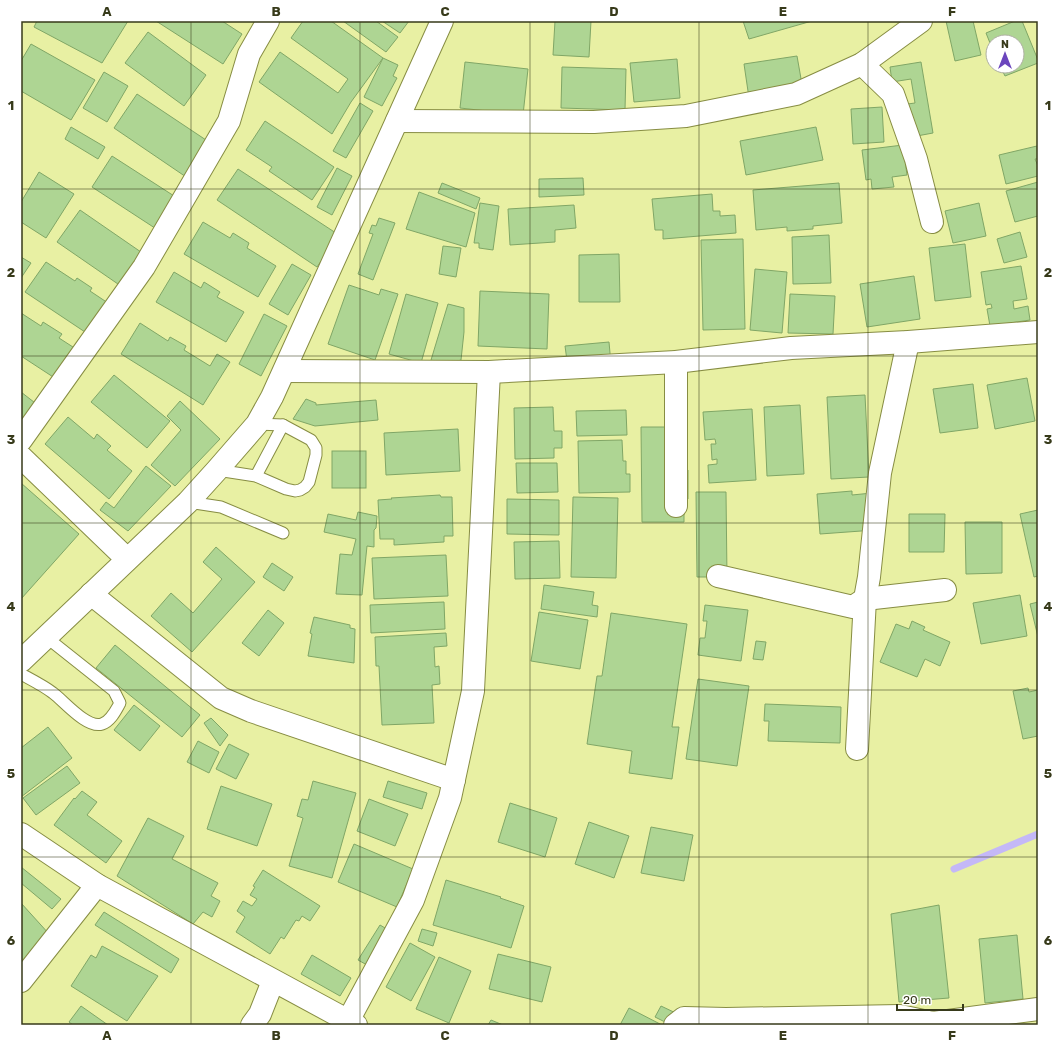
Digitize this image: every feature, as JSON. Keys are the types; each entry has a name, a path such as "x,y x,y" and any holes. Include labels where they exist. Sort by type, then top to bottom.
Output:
{"street":[{"path":"21,440 144,267 229,121 249,54 268,21"},
{"path":"21,661 188,502 257,424 272,398 285,370 442,21"},
{"path":"397,121 594,122 686,116 796,94 862,64 921,21"},
{"path":"862,64 893,94 916,159 932,222"},
{"path":"285,370 489,372 676,362 791,348 908,342 1038,332"},
{"path":"857,749 865,599 869,576 880,473 908,342"},
{"path":"676,362 676,506"},
{"path":"21,834 97,885 352,1023 413,900 450,798 473,691 489,372"},
{"path":"21,457 127,559"},
{"path":"718,576 853,608 865,599 945,590"},
{"path":"91,594 221,698 251,711 454,780"},
{"path":"21,981 97,885"},
{"path":"252,1025 260,1014 274,981"},
{"path":"674,1025 684,1018 726,1019 900,1016 933,1023 1038,1008"}],"lane":[{"path":"217,470 256,476 294,491 305,487 309,482 316,455 314,443 283,426 257,424"},
{"path":"256,476 283,426"},
{"path":"188,502 221,507 283,533"},
{"path":"21,674 53,693 79,715 93,724 102,724 113,716 120,703 114,691 46,637"}],"building":[{"path":"37,21 128,21 102,63 34,27"},
{"path":"156,21 222,21 242,34 223,64"},
{"path":"303,21 331,21 383,58 351,102 332,134 259,82 280,52 338,93 348,79 291,38"},
{"path":"343,21 376,21 398,37 386,52"},
{"path":"382,21 409,21 400,33"},
{"path":"555,21 591,21 589,57 553,55"},
{"path":"743,21 812,21 749,39"},
{"path":"946,21 973,21 981,55 955,61"},
{"path":"1015,21 1022,21 1038,63 1025,68 1025,34 986,33"},
{"path":"148,32 206,75 184,106 125,63"},
{"path":"31,44 95,80 71,120 21,91 21,61"},
{"path":"797,56 803,90 749,98 744,64"},
{"path":"383,58 398,65 393,76 397,78 382,106 364,97"},
{"path":"677,59 680,98 634,102 630,63"},
{"path":"465,62 528,69 523,115 460,108"},
{"path":"921,62 933,133 906,138 900,105 915,103 911,79 892,82 890,67"},
{"path":"562,67 626,69 625,110 561,108"},
{"path":"104,72 128,86 107,122 83,108"},
{"path":"137,94 215,146 192,181 114,128"},
{"path":"360,103 373,111 346,158 333,151"},
{"path":"882,107 884,142 853,144 851,109"},
{"path":"265,121 334,167 312,200 269,171 272,167 246,150"},
{"path":"71,127 105,147 98,159 65,139"},
{"path":"816,127 823,160 746,175 740,141"},
{"path":"903,145 907,175 892,177 894,187 872,189 871,179 866,180 862,150"},
{"path":"1037,146 1038,159 1035,159 1038,166 1038,176 1006,184 999,155"},
{"path":"112,156 185,203 164,234 92,187"},
{"path":"337,168 352,176 332,215 317,207"},
{"path":"238,169 339,235 317,267 217,200"},
{"path":"39,172 74,194 46,238 21,222 21,202"},
{"path":"583,178 584,195 539,197 539,179"},
{"path":"1038,182 1038,216 1015,222 1006,191"},
{"path":"442,183 480,198 476,209 438,193"},
{"path":"839,183 842,223 813,226 813,229 787,231 787,227 756,230 753,190"},
{"path":"419,192 475,213 466,247 406,229"},
{"path":"712,194 713,211 720,211 720,216 735,215 736,233 663,239 663,230 655,230 652,199"},
{"path":"480,203 499,206 493,250 479,248 479,243 474,243"},
{"path":"979,203 986,236 953,243 945,211"},
{"path":"574,205 576,228 555,230 555,242 510,245 508,209"},
{"path":"80,210 154,261 131,293 57,242"},
{"path":"379,218 395,223 373,280 358,274 373,234 369,233 372,225 376,226"},
{"path":"203,222 230,238 233,233 249,243 247,248 276,266 258,297 184,254"},
{"path":"1020,232 1027,257 1004,263 997,239"},
{"path":"829,235 831,283 793,284 792,237"},
{"path":"743,239 745,329 703,330 701,240"},
{"path":"965,244 971,297 935,301 929,248"},
{"path":"443,246 461,248 456,277 439,274"},
{"path":"619,254 620,302 579,302 579,255"},
{"path":"21,257 31,263 21,278"},
{"path":"46,262 75,281 77,278 92,288 90,291 123,313 85,332 25,292"},
{"path":"292,264 311,275 288,315 269,304"},
{"path":"1021,266 1027,299 1013,301 1014,309 1028,306 1030,320 990,326 987,309 992,308 991,304 986,305 981,272"},
{"path":"755,269 787,272 782,333 750,330"},
{"path":"174,272 201,288 204,282 220,292 217,297 244,312 226,342 156,302"},
{"path":"914,276 920,319 867,327 860,284"},
{"path":"349,285 379,295 381,289 398,294 375,360 328,344"},
{"path":"480,291 549,294 547,349 478,346"},
{"path":"406,294 438,303 421,363 389,354"},
{"path":"790,294 835,296 833,334 788,333"},
{"path":"448,304 464,308 464,332 461,360 447,364 431,360"},
{"path":"21,313 41,326 43,322 62,334 59,338 90,358 70,388 21,356"},
{"path":"264,314 287,326 261,376 239,364"},
{"path":"140,323 168,341 170,337 186,346 184,350 210,366 217,354 230,362 203,405 121,354"},
{"path":"609,342 611,364 568,368 565,346"},
{"path":"114,375 170,421 147,448 91,402"},
{"path":"1027,378 1035,421 995,429 987,385"},
{"path":"973,384 978,428 940,433 933,389"},
{"path":"21,392 39,406 21,428"},
{"path":"865,395 869,477 831,479 827,397"},
{"path":"306,399 316,403 316,405 376,400 378,420 315,426 293,419"},
{"path":"180,401 220,439 175,486 151,465 181,430 167,416"},
{"path":"800,405 804,474 767,476 764,407"},
{"path":"553,407 554,431 562,431 562,448 554,448 554,458 515,459 514,408"},
{"path":"752,409 756,480 709,483 708,465 717,464 717,459 712,460 711,444 716,444 715,439 705,440 703,412"},
{"path":"626,410 627,435 577,436 576,411"},
{"path":"68,417 94,439 97,434 111,446 107,450 132,471 109,499 45,444"},
{"path":"641,427 683,427 684,470 688,470 688,499 684,499 684,522 642,522"},
{"path":"458,429 460,471 386,475 384,433"},
{"path":"622,440 623,461 626,461 626,474 630,474 630,492 579,493 578,441"},
{"path":"332,451 366,451 366,488 332,488"},
{"path":"516,463 557,463 558,492 517,493"},
{"path":"146,466 171,486 128,531 100,510 106,502 114,508"},
{"path":"21,483 79,534 21,599"},
{"path":"852,491 852,495 872,493 875,530 820,534 817,494"},
{"path":"696,492 726,492 727,577 697,577"},
{"path":"440,495 441,497 452,497 453,536 444,536 444,542 394,545 394,539 380,539 378,500"},
{"path":"573,497 618,498 616,578 571,577"},
{"path":"507,499 559,500 559,535 507,534"},
{"path":"1038,510 1038,576 1034,577 1020,514"},
{"path":"358,512 377,516 376,528 374,530 374,547 367,546 362,595 336,594 340,554 352,555 356,539 324,532 328,514 356,520"},
{"path":"909,514 945,514 944,552 909,552"},
{"path":"965,522 1002,522 1002,573 966,574"},
{"path":"559,541 560,578 515,579 514,542"},
{"path":"216,547 255,582 192,652 151,616 171,593 193,613 222,579 203,562"},
{"path":"446,555 448,596 374,599 372,558"},
{"path":"272,563 293,577 284,591 263,577"},
{"path":"544,585 594,592 592,605 598,606 597,617 541,609"},
{"path":"1020,595 1027,636 981,644 973,603"},
{"path":"444,602 445,629 371,633 370,605"},
{"path":"1038,602 1038,637 1030,604"},
{"path":"705,605 748,610 741,661 698,655 700,638 705,638 707,621 703,621"},
{"path":"268,610 284,623 259,656 242,643"},
{"path":"539,612 588,620 580,669 531,661"},
{"path":"611,613 687,624 672,727 679,727 672,779 629,773 632,751 587,744 597,676 602,676"},
{"path":"314,617 350,625 350,628 355,629 354,663 308,656 312,634 310,633"},
{"path":"912,621 925,627 923,630 950,642 940,666 925,659 917,677 880,662 896,624 909,629"},
{"path":"446,633 447,646 434,647 435,667 439,666 440,684 432,685 434,723 382,725 379,666 376,666 375,637"},
{"path":"756,641 766,642 763,660 753,659"},
{"path":"115,645 200,715 182,737 96,668"},
{"path":"698,679 749,686 737,766 686,759"},
{"path":"1028,688 1029,692 1038,690 1038,736 1023,739 1013,691"},
{"path":"765,704 841,707 840,743 768,741 769,721 764,721"},
{"path":"134,705 160,726 140,751 114,730"},
{"path":"211,718 228,735 220,746 204,723"},
{"path":"48,727 72,758 21,797 21,748"},
{"path":"198,741 219,752 209,773 187,762"},
{"path":"229,744 249,754 236,779 216,769"},
{"path":"67,766 80,783 36,815 23,798"},
{"path":"313,781 356,793 332,878 289,866 303,818 297,816 302,799 308,800"},
{"path":"388,781 427,793 422,809 383,797"},
{"path":"221,786 272,804 257,846 207,829"},
{"path":"82,791 97,802 87,815 122,841 106,863 54,825 74,798 75,799"},
{"path":"369,799 408,814 395,846 357,831"},
{"path":"510,803 557,818 545,857 498,842"},
{"path":"148,818 184,836 172,859 218,883 211,896 220,901 212,917 203,912 193,924 117,876"},
{"path":"589,822 629,836 614,878 575,864"},
{"path":"651,827 693,835 684,881 641,873"},
{"path":"354,844 413,869 397,907 338,882"},
{"path":"21,867 61,899 52,909 21,883"},
{"path":"263,870 320,906 310,921 302,916 299,921 296,920 284,939 281,937 270,954 236,932 245,917 237,911 243,901 252,906 257,899 250,895 255,887 253,886"},
{"path":"446,880 501,897 500,898 524,906 511,948 433,925"},
{"path":"21,903 50,935 21,962"},
{"path":"939,905 949,998 899,1002 891,914"},
{"path":"104,912 179,959 171,973 95,925"},
{"path":"380,925 397,935 376,970 358,960"},
{"path":"422,929 437,933 433,946 418,941"},
{"path":"1017,935 1023,999 985,1003 979,939"},
{"path":"410,943 435,957 411,1001 386,987"},
{"path":"102,946 158,976 127,1021 71,986 91,955 96,958"},
{"path":"498,954 551,967 542,1002 489,989"},
{"path":"312,955 351,978 340,996 301,974"},
{"path":"439,957 471,971 449,1023 416,1009"},
{"path":"81,1006 108,1025 73,1025 69,1022"},
{"path":"661,1006 682,1016 671,1025 655,1017"},
{"path":"629,1008 662,1025 620,1025"},
{"path":"491,1020 503,1025 488,1025"}],"waterway":[{"path":"954,869 1038,834"}]}
